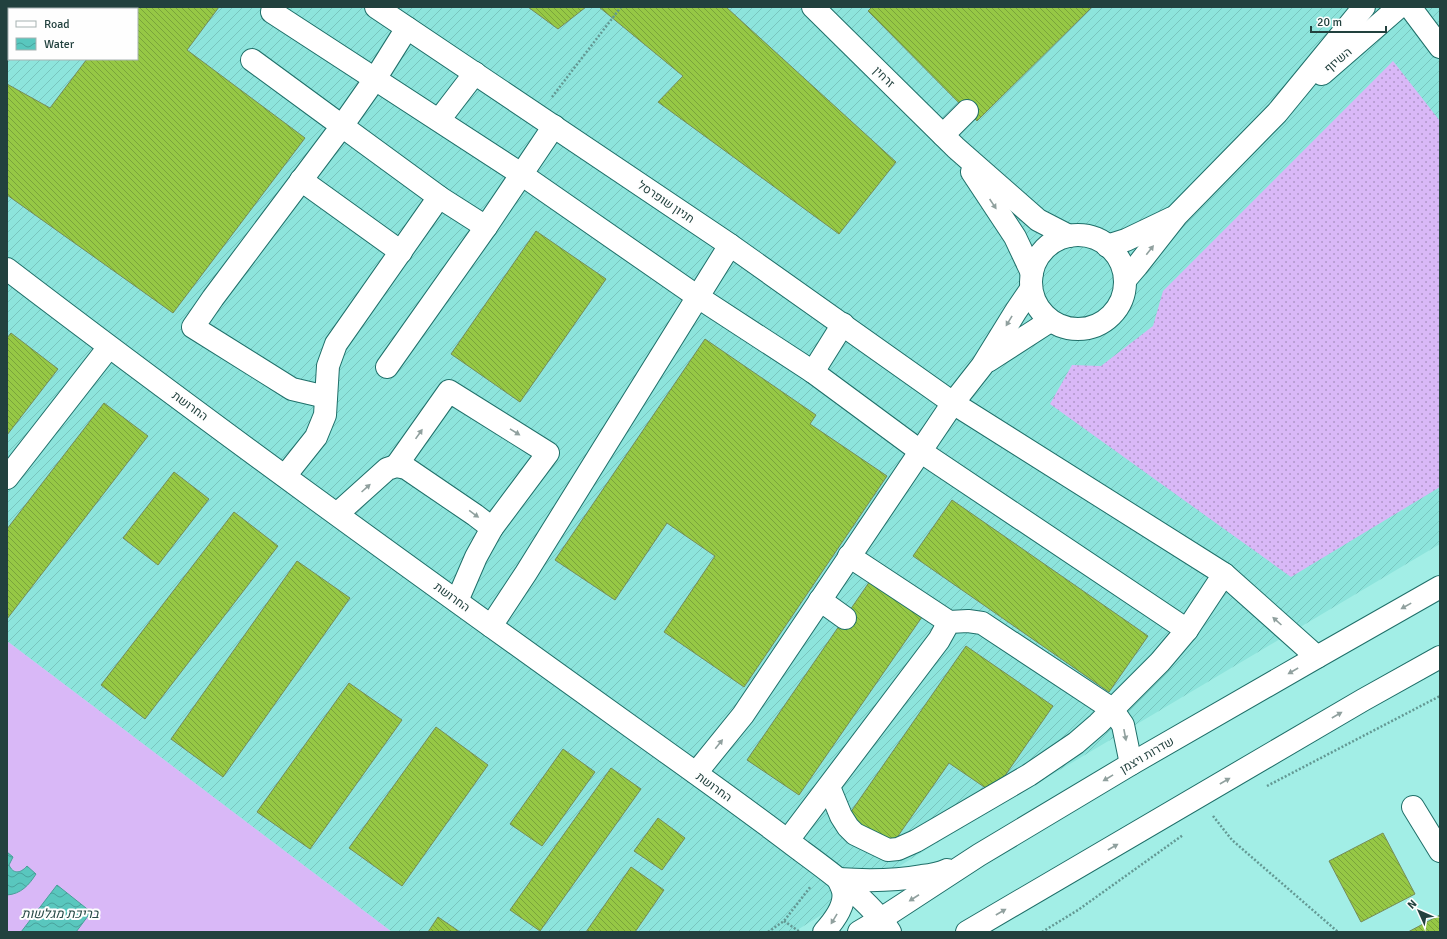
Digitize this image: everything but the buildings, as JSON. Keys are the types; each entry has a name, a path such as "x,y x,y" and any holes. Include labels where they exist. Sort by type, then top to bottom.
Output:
{"street":[{"path":"275,7 272,12 521,174 698,297 813,372 920,451 1187,630"},
{"name":"חניון שופרסל","path":"376,7 730,245 952,403 1224,574 1317,657"},
{"name":"השיזף","path":"1277,113 1364,7"},
{"name":"השיזף","path":"1125,280 1138,266 1177,215 1277,113 1399,7"},
{"path":"1410,7 1440,47"},
{"name":"זרחין","path":"823,10 949,141 1038,220 1069,236"},
{"path":"326,398 292,389 193,326 342,126 375,79 407,28"},
{"path":"252,60 439,197 486,227"},
{"path":"439,120 475,73"},
{"path":"949,141 967,111"},
{"path":"387,367 486,227 521,174 546,121"},
{"name":"זרחין","path":"949,141 1015,237 1032,281"},
{"path":"301,180 401,252"},
{"path":"285,476 316,437 325,415 328,366 336,344 439,197"},
{"name":"השיזף","path":"1107,246 1126,240 1177,215"},
{"path":"1069,236 1085,236 1100,241 1107,246 1113,251 1121,264 1125,280 1123,295 1117,309 1106,320 1093,327 1078,330 1063,327 1050,320 1039,310 1032,296 1034,266 1042,252 1054,242 1069,236"},
{"path":"490,626 526,573 730,245"},
{"name":"החרושת","path":"7,269 109,347 457,602 788,840 832,874 886,925"},
{"path":"696,773 743,715 952,403 982,366 1016,311 1032,281"},
{"path":"982,366 1050,320"},
{"path":"813,372 843,324"},
{"path":"7,478 109,347"},
{"path":"396,466 449,391 548,453 492,528 476,557 457,602"},
{"path":"337,514 387,469 396,466 406,468 492,528"},
{"path":"849,556 949,622 968,621 982,623 1112,709 1123,725 1131,764"},
{"path":"829,787 848,827 855,834 888,850 898,849 916,841 1029,775 1076,742 1098,724 1160,662 1187,630 1224,574"},
{"name":"שדרות ויצמן","path":"859,932 886,925 979,855 1131,764 1440,587"},
{"path":"820,600 845,618"},
{"path":"788,840 939,640 949,622"},
{"path":"967,932 1440,657"},
{"path":"1413,807 1440,851"},
{"path":"832,874 864,881 890,880 922,876 941,873 979,855"},
{"path":"824,932 839,910 844,898 843,892 832,874"}],"path":[{"path":"546,121 621,7"},
{"path":"1260,790 1440,696"},
{"path":"1219,811 1212,815 1232,840 1338,932"},
{"path":"1042,932 1078,910 1186,833"},
{"path":"768,932 784,920 832,874"},
{"path":"784,920 800,932"}],"shaded area":[{"path":"7,7 1440,7 1440,544 935,844 794,932 392,932 7,641"},
{"path":"1393,61 1440,121 1440,487 1291,577 1050,404 1072,365 1101,366 1153,326 1163,291"},
{"path":"7,641 392,932 7,932"}],"water":[{"path":"7,852 13,857 9,865 13,870 19,872 27,866 36,874 20,891 7,895"},
{"name":"בריכת מגלשות","path":"57,885 91,912 76,932 21,932"}]}
